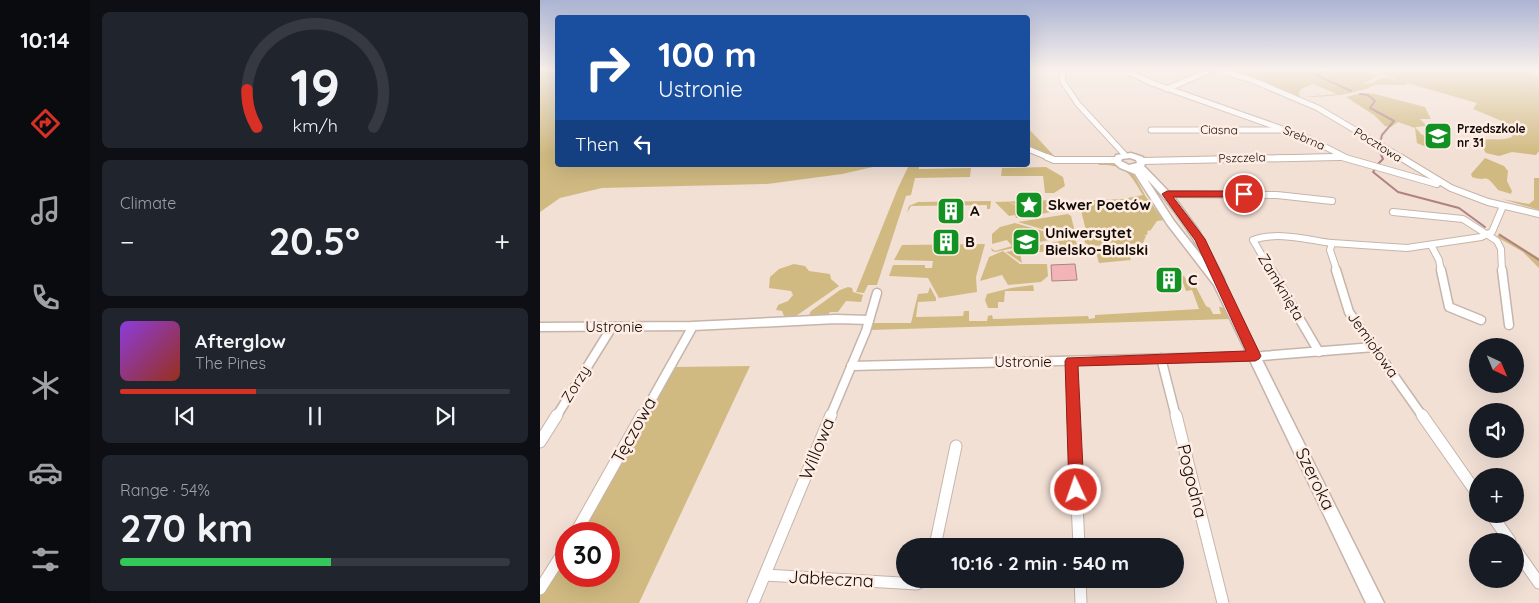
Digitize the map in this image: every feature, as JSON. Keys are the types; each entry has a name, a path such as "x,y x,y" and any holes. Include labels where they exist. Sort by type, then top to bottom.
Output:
{"street":[{"path":"1074,98 1125,155"},
{"name":"Srebrna","path":"1197,98 1319,143 1342,156 1442,184"},
{"name":"Pocztowa","path":"1295,98 1324,111 1442,184 1503,206 1539,214"},
{"name":"Ciasna","path":"1151,130 1286,130"},
{"path":"1030,150 1054,160 1117,160 1125,155 1135,156 1138,172 1179,236 1220,286"},
{"name":"Pszczela","path":"1137,165 1342,156"},
{"path":"1117,160 1120,165 1137,165 1167,194 1200,239 1220,286"},
{"path":"1167,194 1277,195 1332,202"},
{"path":"1332,243 1398,248 1431,245 1488,235 1495,226 1503,206"},
{"path":"1393,212 1460,218 1497,241 1501,249 1503,288 1509,325"},
{"name":"Zamknięta","path":"1319,352 1253,241 1257,237 1332,243"},
{"name":"Jemiołowa","path":"1332,243 1330,250 1346,306 1469,482"},
{"path":"1431,245 1439,260 1449,307 1481,320"},
{"name":"Szeroka","path":"1220,286 1375,603"},
{"name":"Willowa","path":"753,603 851,366 869,320 877,293"},
{"name":"Ustronie","path":"540,326 692,326 836,319 869,320"},
{"name":"Tęczowa","path":"582,522 692,326"},
{"name":"Zorzy","path":"540,442 612,327"},
{"name":"Ustronie","path":"851,366 1255,356 1374,348"},
{"name":"Pogodna","path":"1161,358 1223,603"},
{"path":"1071,361 1079,538"},
{"path":"937,538 956,446"},
{"path":"1524,562 1539,583"},
{"path":"541,586 555,565"},
{"name":"Jabłeczna","path":"764,575 896,583"},
{"path":"1080,588 1081,603"}],"shaded area":[{"path":"540,98 555,98 555,167 873,167 842,174 767,184 602,188 560,198 540,212"},
{"path":"1348,98 1391,98 1425,107 1431,119 1420,119 1427,126 1415,127 1421,134 1442,144 1431,149 1417,143 1415,128 1398,122 1391,127 1385,126 1374,115"},
{"path":"1460,98 1539,98 1539,151 1536,155 1512,152 1499,156 1486,153 1479,141 1512,137 1509,124 1473,109 1477,103"},
{"path":"1030,130 1057,159 1030,149"},
{"path":"1485,158 1504,166 1508,171 1507,181 1512,191 1511,194 1498,190 1488,179 1472,177 1471,174"},
{"path":"1098,163 1111,163 1133,173 1146,197 1164,220 1157,221 1150,231 1148,230 1147,235 1144,235 1146,236 1143,243 1091,246 1085,243 1084,239 1088,239 1079,202 1074,201 1123,199 1143,195 1126,172 1115,166 1099,165"},
{"path":"908,167 919,167 919,169 971,168 970,177 915,178 911,195 906,196 877,285 868,285 864,293 856,292"},
{"path":"1046,167 1063,177 1065,186 1054,193 1045,193 1043,176 1001,176 1002,168"},
{"path":"1534,178 1539,178 1539,210 1502,199 1529,204 1534,200"},
{"path":"1057,200 1067,203 1069,208 1037,215 1032,208 1035,207 1036,203 1028,208 1008,202 1025,209 1030,208 1035,215 1016,218 1015,215 1009,216 995,202"},
{"path":"991,201 990,209 987,209 987,205 911,206 907,213 909,206 918,202"},
{"path":"1068,214 1071,216 1075,232 1066,236 1018,222"},
{"path":"1015,223 1063,237 995,252 992,251 991,248 995,251 1012,246 1007,240 992,244 992,234 1000,227"},
{"path":"1499,233 1539,258 1539,268 1523,252 1497,237"},
{"path":"1070,239 1076,241 1078,250 1020,253 1022,263 1006,252"},
{"path":"985,244 976,277 977,292 939,298 928,278 889,276 893,265 925,265 925,268 932,268 933,261 894,260 902,245"},
{"path":"1126,249 1131,260 1099,263 1096,252"},
{"path":"1003,251 1020,264 1047,264 1048,276 1041,282 1008,285 1002,275 980,281 989,257"},
{"path":"794,264 805,266 809,271 830,274 831,279 839,286 796,316 784,316 782,311 776,310 778,305 788,301 793,295 791,291 769,288 770,277 779,269"},
{"path":"1075,264 1077,280 1052,281 1051,265"},
{"path":"1184,276 1191,288 1196,287 1206,306 1210,308 1213,314 1221,314 1219,307 1222,307 1226,310 1230,319 870,330 872,323 911,323 918,294 928,293 930,287 936,301 918,302 916,317 963,316 964,311 969,311 969,321 987,321 988,316 992,315 993,319 1088,316 1089,319 1095,318 1095,315 1199,309 1192,290 1186,291 1181,277"},
{"path":"1033,285 1034,291 1005,291 1004,302 998,302 998,308 988,308 985,300 987,294"},
{"path":"848,287 852,288 853,292 863,295 861,302 846,301 838,312 830,312 828,315 809,315 811,311 840,290"},
{"path":"750,366 639,603 540,603 540,595 555,571 555,587 620,587 620,522 585,522 673,367"}],"waterway":[{"path":"1372,98 1375,101 1370,108 1394,121 1382,135 1380,143"},
{"path":"1378,148 1383,159 1378,164"},
{"path":"1376,168 1373,172 1398,192 1459,208 1485,227"},
{"path":"1500,235 1539,260"}],"place":[{"name":"Przedszkole nr 31","path":"1438,136"},
{"name":"Skwer Poetów","path":"1029,205"},
{"name":"A","path":"951,211"},
{"name":"B","path":"946,242"},
{"name":"Uniwersytet Bielsko-Bialski","path":"1026,242"},
{"name":"C","path":"1169,280"}],"route":[{"path":"1076,490 1071,361 1255,356 1220,286 1219,279 1200,239 1167,194 1244,194"}]}
